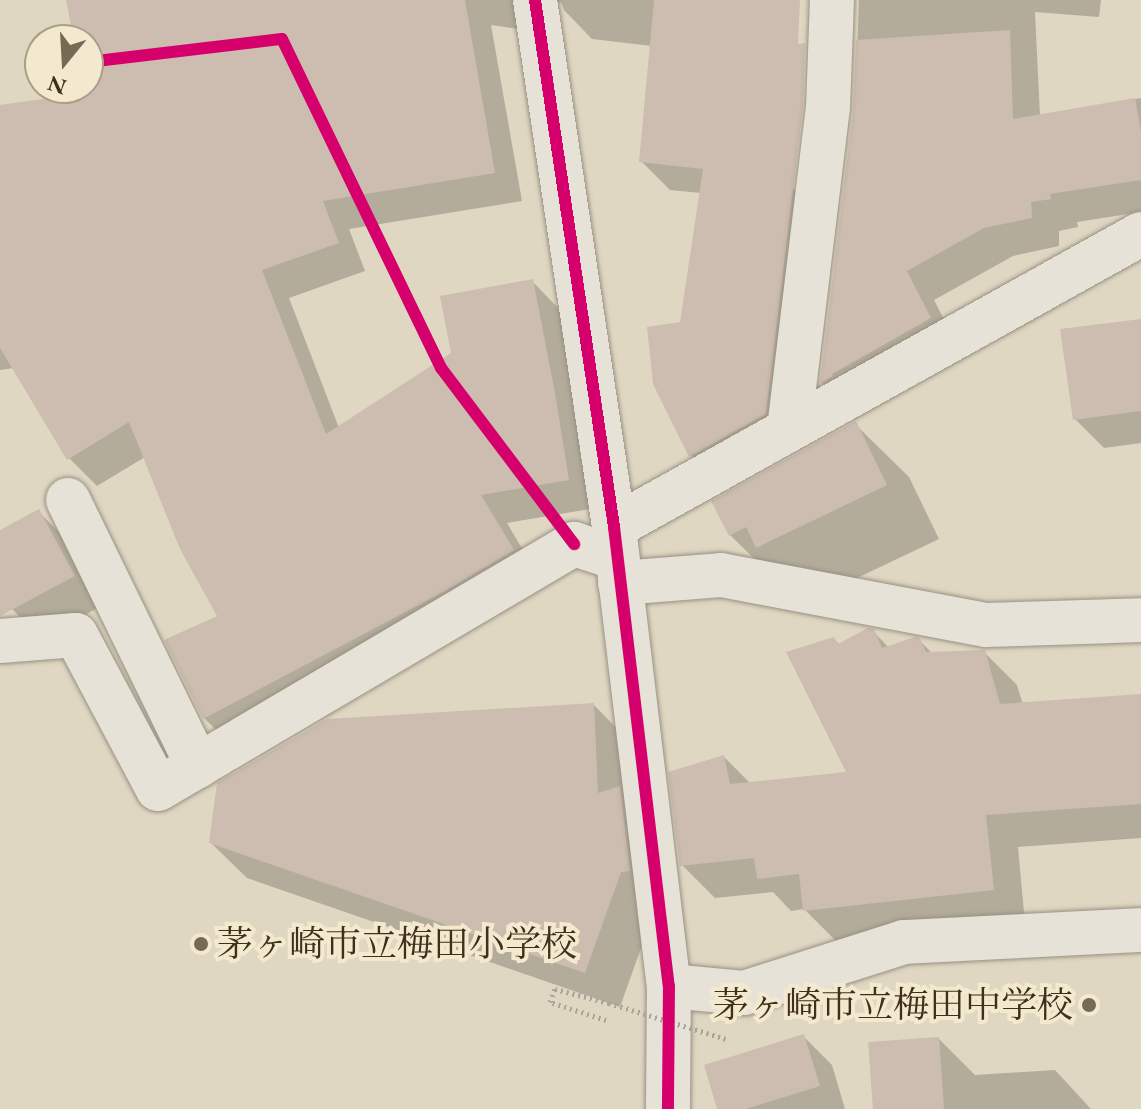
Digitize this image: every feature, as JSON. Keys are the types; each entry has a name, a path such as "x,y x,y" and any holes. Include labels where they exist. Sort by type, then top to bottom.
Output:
{"street":[{"path":"535,0 617,556 669,986 668,1109"},
{"path":"789,429 828,108 832,0"},
{"path":"617,556 789,429 1141,234"},
{"path":"68,500 198,766"},
{"path":"0,641 76,635 158,789 574,544 617,556 986,625 1141,620"},
{"path":"669,986 744,993 904,942 1141,930"}],"path":[{"path":"606,1020 550,1002 555,989 726,1039"}],"building":[{"path":"66,0 465,0 495,173 323,201 339,243 262,270 326,434 451,353 440,296 533,279 555,393 569,480 481,495 514,550 445,591 203,719 164,640 217,616 180,549 129,422 67,460 0,348 0,105 24,102 24,104 104,104 104,24 71,24"},
{"path":"654,0 800,0 798,44 805,43 803,106 766,414 689,457 653,384 647,327 680,322 703,169 639,162"},
{"path":"1010,30 1013,119 1135,98 1141,132 1141,180 1050,194 1051,199 1031,202 1032,218 984,228 907,271 931,318 832,374 820,384 853,111 856,40"},
{"path":"1141,319 1141,411 1073,420 1060,329"},
{"path":"856,421 887,485 756,548 746,527 729,536 711,501"},
{"path":"39,509 75,576 0,616 0,530"},
{"path":"868,628 874,629 882,648 915,637 920,638 926,652 985,650 1000,704 1141,694 1141,804 986,815 994,890 803,911 799,874 757,879 754,858 680,866 668,772 724,755 730,784 846,772 786,652 834,637 838,644"},
{"path":"594,703 598,793 620,786 630,871 621,872 585,973 209,843 217,783 327,719"},
{"path":"804,1034 820,1086 746,1109 717,1109 704,1065"},
{"path":"939,1037 944,1109 873,1109 868,1042"}],"cycle path":[{"path":"535,0 614,527 669,986 668,1109"},
{"path":"104,60 282,39 441,368 574,544"}],"place":[{"name":"茅ヶ崎市立梅田小学校","path":"201,944"},
{"name":"茅ヶ崎市立梅田中学校","path":"1089,1005"}]}
